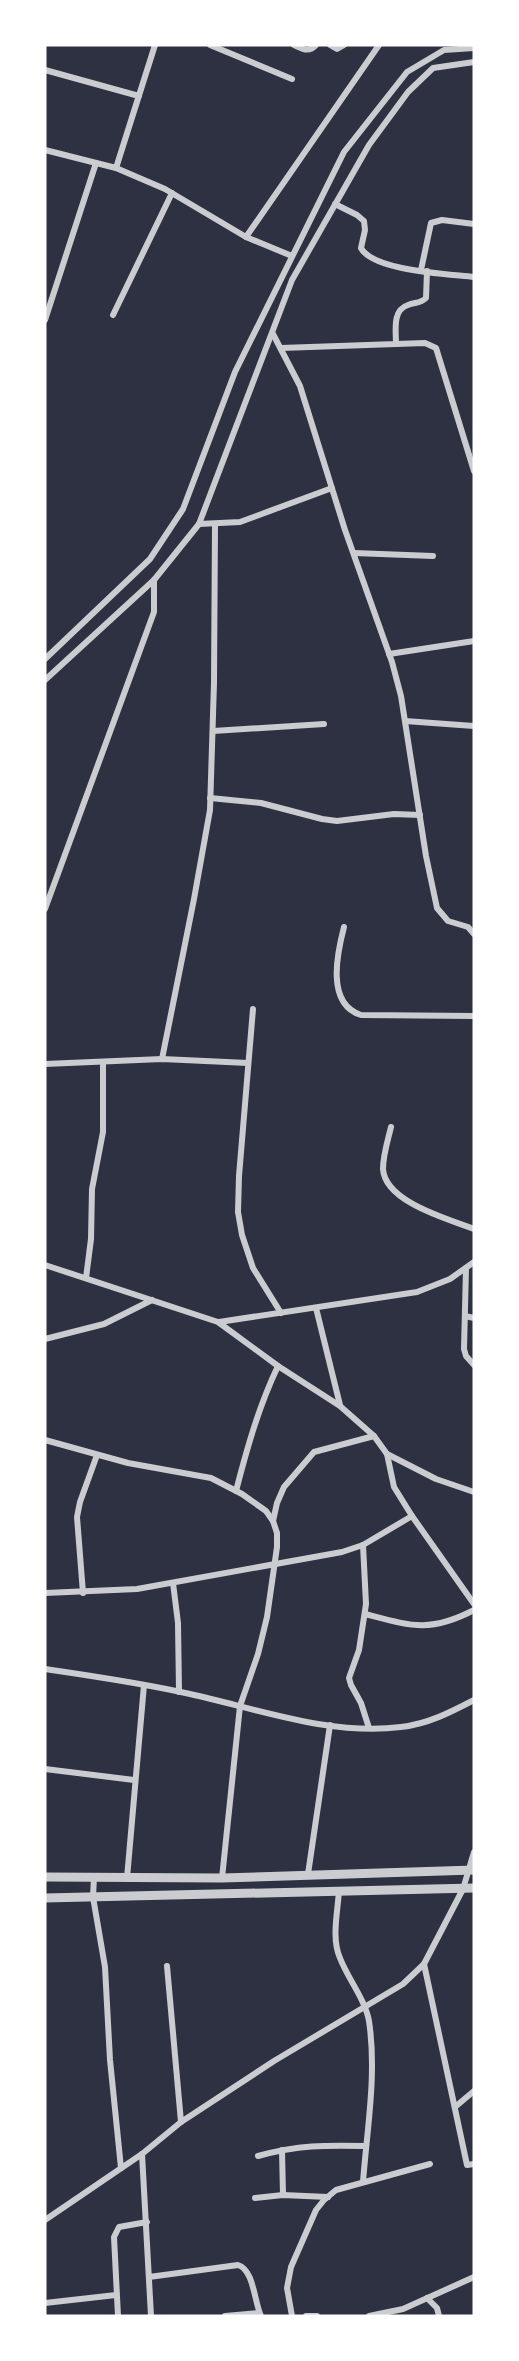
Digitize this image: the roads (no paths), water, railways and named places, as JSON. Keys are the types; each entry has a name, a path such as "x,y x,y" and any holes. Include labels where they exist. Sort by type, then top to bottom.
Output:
{"street":[{"path":"116,168 155,45"},
{"path":"210,45 292,79"},
{"path":"294,45 306,50 316,45"},
{"path":"330,45 337,49 344,45"},
{"path":"246,237 379,45"},
{"path":"45,659 150,559 183,509 235,372 344,152 407,72 444,50 474,48"},
{"path":"45,680 154,580 198,524 292,280 369,145 408,92 433,68 474,62"},
{"path":"45,70 139,96"},
{"path":"45,150 116,168 172,193 246,237 292,256"},
{"path":"45,320 96,163"},
{"path":"113,315 172,193"},
{"path":"335,204 364,221 362,248 369,257 424,271 474,277"},
{"path":"396,345 397,316 402,308 426,298 424,271 430,223 442,220 474,224"},
{"path":"273,334 300,386 389,654 405,721 429,875 437,908 448,921 468,927 474,934"},
{"path":"280,348 426,343 436,348 474,471"},
{"path":"198,524 240,522 332,488"},
{"path":"162,1059 194,899 210,798 215,524"},
{"path":"354,553 432,556"},
{"path":"45,909 154,612 154,580"},
{"path":"389,654 474,641"},
{"path":"405,721 474,726"},
{"path":"213,731 324,723"},
{"path":"210,798 261,803 337,821 394,814 420,815"},
{"path":"344,927 337,962 337,980 342,999 352,1012 361,1015 474,1016"},
{"path":"253,1009 238,1176 238,1212 242,1235 253,1268 281,1313"},
{"path":"45,1064 162,1059 248,1063"},
{"path":"86,1278 91,1239 92,1189 103,1131 103,1063"},
{"path":"391,1127 383,1169 390,1187 406,1201 474,1229"},
{"path":"218,1322 417,1293 450,1280 474,1262"},
{"path":"45,1265 218,1322 278,1366 340,1406 374,1436 387,1454 394,1487 474,1604"},
{"path":"466,1268 464,1349 466,1356 474,1365"},
{"path":"45,1338 104,1324 152,1300"},
{"path":"316,1308 340,1406"},
{"path":"465,1316 474,1318"},
{"path":"236,1491 252,1430 264,1395 278,1366"},
{"path":"273,1521 284,1487 314,1452 374,1436"},
{"path":"45,1440 128,1463 201,1476 236,1491 266,1511 273,1521 277,1533 267,1617 258,1654 240,1706 222,1878"},
{"path":"387,1454 436,1479 474,1492"},
{"path":"83,1593 77,1517 97,1455"},
{"path":"45,1593 137,1589 324,1555 363,1545 412,1516"},
{"path":"363,1545 366,1583 365,1614 359,1650 350,1678 351,1685 362,1703 369,1728"},
{"path":"173,1583 178,1623 179,1692"},
{"path":"365,1614 394,1622 435,1625 452,1621 474,1610"},
{"path":"45,1669 179,1692 309,1722 369,1728 402,1727 438,1718 474,1700"},
{"path":"127,1878 144,1685"},
{"path":"308,1874 330,1725"},
{"path":"45,1769 134,1780"},
{"path":"45,2220 142,2154 195,2113 274,2061 403,1984 424,1964 463,1889 471,1870 474,1852"},
{"path":"45,1877 222,1878 471,1870"},
{"path":"93,1877 93,1897 105,1967 110,2060 121,2168"},
{"path":"45,1898 474,1888"},
{"path":"339,1890 336,1941 339,1957 365,2008 371,2033 372,2062 363,2182"},
{"path":"424,1964 467,2165 474,2164"},
{"path":"167,1966 184,2121"},
{"path":"455,2107 474,2091"},
{"path":"258,2156 319,2144 366,2146"},
{"path":"282,2150 283,2195"},
{"path":"142,2154 151,2316"},
{"path":"292,2316 287,2288 291,2267 316,2211 328,2197 336,2190 430,2164"},
{"path":"255,2198 283,2195 328,2197"},
{"path":"118,2316 115,2233 123,2225 147,2222"},
{"path":"149,2277 238,2265 243,2267 250,2275 260,2314 225,2316"},
{"path":"369,2316 403,2309 474,2277"},
{"path":"45,2303 116,2295"},
{"path":"427,2298 437,2308 439,2316"},
{"path":"306,2316 317,2316"}]}
